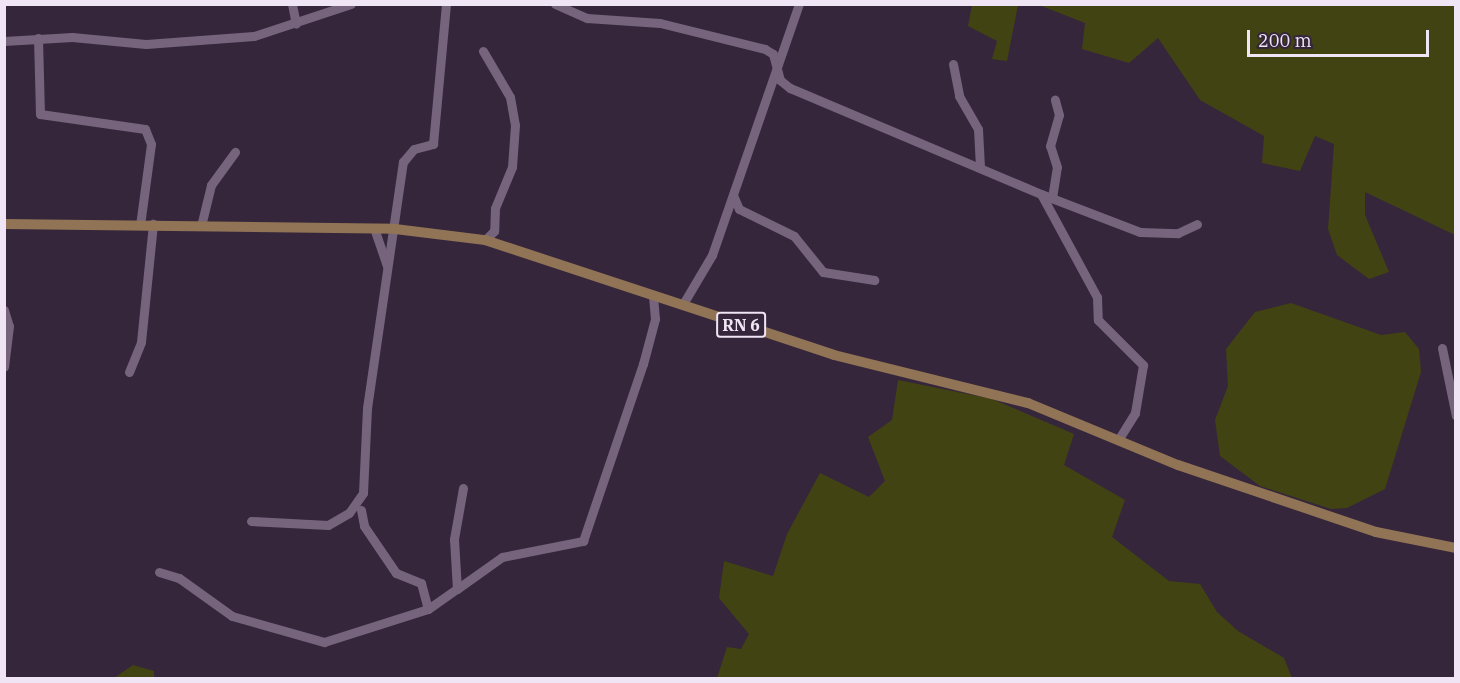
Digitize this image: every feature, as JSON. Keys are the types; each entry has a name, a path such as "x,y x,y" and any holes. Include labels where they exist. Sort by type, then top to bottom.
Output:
{"main road":[{"name":"RN 6","path":"4,224 374,228 485,240 834,355 1018,400 1118,440 1376,532 1455,548"}],"street":[{"path":"292,4 296,24"},
{"path":"4,42 38,38 191,42 254,36 351,4"},
{"path":"251,521 328,525 349,513 363,493 366,419 406,154 434,144 446,4"},
{"path":"555,4 587,18 660,23 765,49 773,54 776,66 790,88 1041,194 1140,232 1178,233 1197,224"},
{"path":"684,304 712,255 799,4"},
{"path":"38,38 40,114 126,123 145,129 149,136 140,225"},
{"path":"483,51 510,97 515,125 512,167 495,208 494,231 485,240"},
{"path":"953,64 959,96 978,129 980,167"},
{"path":"768,96 790,88"},
{"path":"1052,198 1057,167 1050,146 1059,115 1055,100"},
{"path":"201,226 211,185 235,152"},
{"path":"1041,194 1096,297 1098,320 1143,365 1135,413 1118,440"},
{"path":"733,195 739,209 794,236 823,272 874,280"},
{"path":"129,372 141,342 153,224"},
{"path":"374,228 388,268"},
{"path":"159,573 179,578 232,616 324,642 428,609 502,557 583,541 643,364 655,319 653,295"},
{"path":"4,310 9,326 4,367"},
{"path":"1442,348 1455,416"},
{"path":"457,589 454,539 463,488"},
{"path":"361,510 364,526 396,573 421,583 428,609"}],"shaded area":[{"path":"972,5 1018,5 1007,61 992,59 997,41 968,26"},
{"path":"1039,5 1455,5 1455,235 1365,192 1365,215 1389,272 1369,279 1337,255 1328,229 1334,144 1315,136 1300,171 1262,163 1264,136 1200,100 1158,38 1129,63 1082,49 1085,23"},
{"path":"1291,303 1381,335 1405,332 1419,349 1421,372 1385,489 1347,508 1331,509 1260,486 1220,456 1215,420 1228,386 1226,349 1255,312"},
{"path":"898,380 992,399 1074,434 1064,465 1125,500 1112,537 1169,581 1200,584 1217,612 1238,631 1284,658 1292,678 717,678 727,647 741,649 749,634 719,598 724,561 773,576 787,534 820,473 869,497 885,481 868,437 892,420"},
{"path":"133,665 154,671 154,678 114,678"}]}
